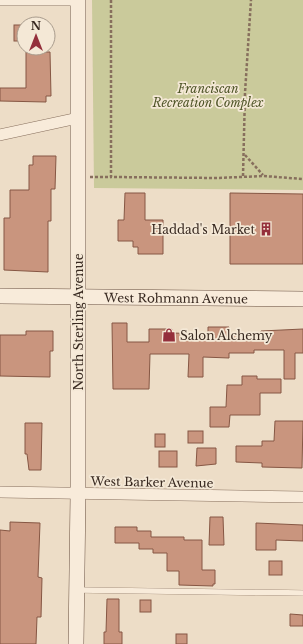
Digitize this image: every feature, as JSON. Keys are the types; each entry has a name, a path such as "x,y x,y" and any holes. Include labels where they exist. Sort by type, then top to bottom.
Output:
{"street":[{"path":"0,0 78,0"},
{"name":"North Sterling Avenue","path":"76,644 78,495 78,0"},
{"path":"0,135 78,118"},
{"name":"West Rohmann Avenue","path":"0,296 303,299"},
{"name":"West Barker Avenue","path":"0,492 78,495 303,497"}],"lane":[{"path":"77,590 303,593"}],"path":[{"path":"111,0 111,177"},
{"path":"243,176 245,93 250,0"},
{"path":"244,155 264,176"},
{"path":"87,177 217,178 264,176 303,179"}],"green space":[{"name":"Franciscan Recreation Complex","path":"92,0 303,0 303,190 94,188"}],"building":[{"path":"14,25 16,25 16,41 14,41"},
{"path":"26,56 50,56 51,96 46,96 46,102 0,101 0,88 26,88"},
{"path":"33,156 56,156 55,189 51,189 51,221 48,221 48,272 4,270 4,218 10,218 10,190 29,190 29,165 33,165"},
{"path":"125,193 145,193 145,220 163,220 163,254 138,254 138,247 133,247 133,241 118,241 118,220 124,220"},
{"name":"Haddad's Market","path":"230,193 303,194 303,264 230,264"},
{"path":"112,323 127,323 127,342 149,342 149,329 172,329 172,333 208,334 208,327 229,327 229,334 261,334 261,331 303,329 303,353 295,353 295,379 284,379 284,350 254,350 254,353 229,353 229,358 203,357 203,377 188,377 189,354 150,354 149,389 113,389"},
{"path":"26,331 53,331 53,351 50,351 50,377 0,376 0,335 26,335"},
{"path":"242,376 257,376 257,379 281,379 281,393 260,393 260,415 230,415 229,427 210,427 210,407 226,407 227,385 242,385"},
{"path":"275,421 303,421 302,468 262,467 262,463 236,462 236,446 262,446 262,441 274,441"},
{"path":"25,423 42,423 41,470 29,470 27,454 25,454"},
{"path":"188,431 203,431 203,443 188,443"},
{"path":"155,434 165,434 165,447 155,447"},
{"path":"197,448 216,448 216,464 196,466"},
{"path":"159,451 177,451 177,467 159,467"},
{"path":"210,517 223,517 224,545 209,545"},
{"path":"10,522 40,523 38,577 42,578 41,617 37,617 36,644 0,644 0,530 10,531"},
{"path":"256,523 303,525 303,541 276,540 276,550 256,550"},
{"path":"115,527 137,527 137,531 151,531 151,537 184,537 184,540 202,540 202,570 215,570 215,584 213,584 213,586 179,585 179,571 167,571 167,553 153,553 153,549 139,549 139,543 115,543"},
{"path":"269,561 282,561 282,575 269,575"},
{"path":"107,599 119,599 119,632 122,632 122,644 104,644"},
{"path":"140,600 151,600 151,612 140,612"},
{"path":"290,614 303,615 303,626 290,626"},
{"path":"176,634 187,634 187,644 176,644"}],"place":[{"name":"Haddad's Market","path":"266,229"},
{"name":"Salon Alchemy","path":"169,335"}]}
